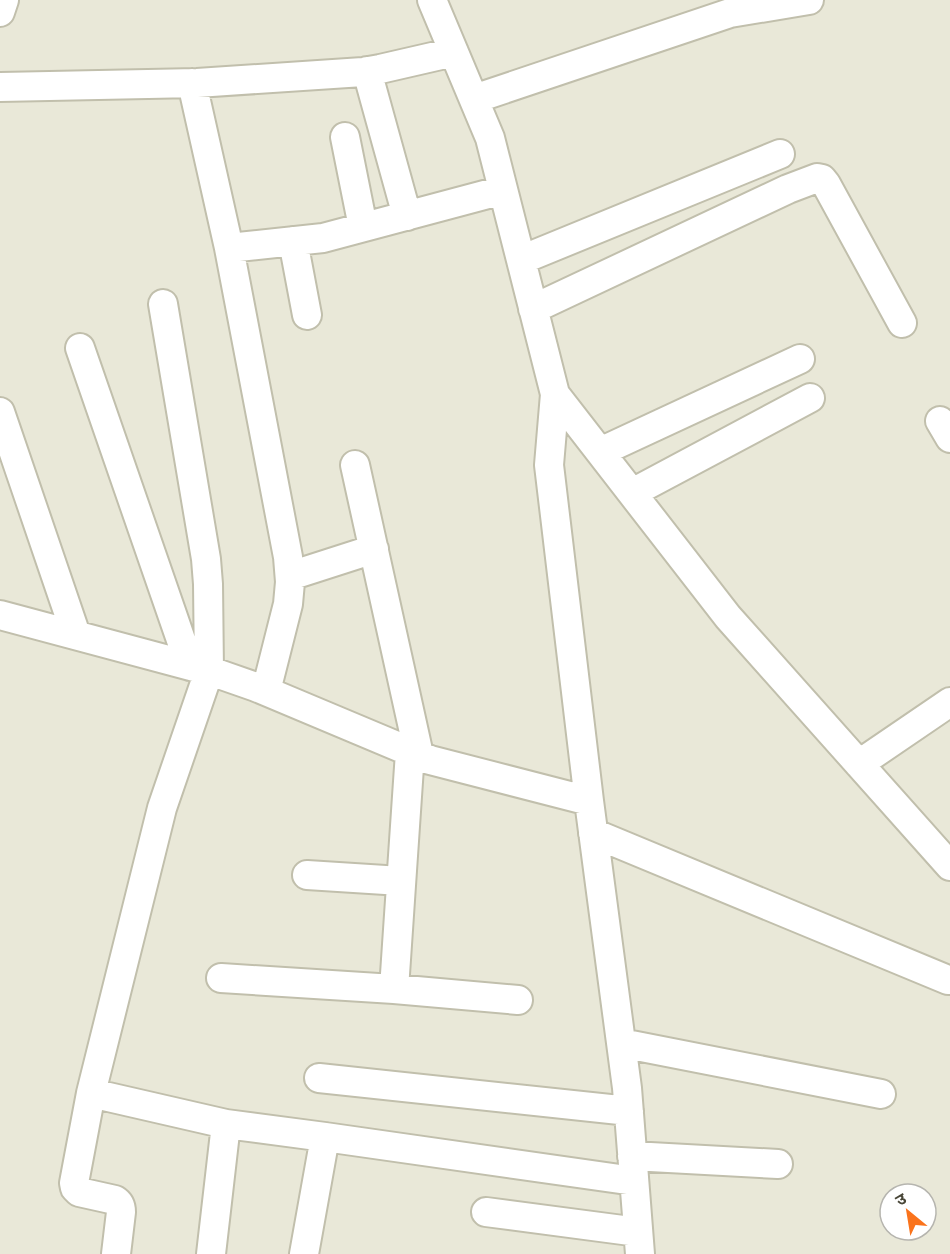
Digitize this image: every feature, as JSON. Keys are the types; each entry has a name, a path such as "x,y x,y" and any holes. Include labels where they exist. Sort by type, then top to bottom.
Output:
{"street":[{"path":"0,12 4,0"},
{"path":"432,0 490,138 555,393 549,465 629,1111 639,1243 486,1212"},
{"path":"474,99 723,15 809,0"},
{"path":"0,87 192,83 367,71 454,52"},
{"path":"367,71 407,216"},
{"path":"192,83 230,248 288,557 290,576 288,604 266,691"},
{"path":"345,137 363,228"},
{"path":"521,260 780,154"},
{"path":"533,309 788,189 817,178 822,179 826,184 902,323"},
{"path":"230,248 323,238 503,190"},
{"path":"293,241 307,315"},
{"path":"116,1254 122,1212 119,1203 115,1200 79,1192 74,1183 91,1093 162,808 200,669 208,584 206,560 163,304"},
{"path":"80,348 200,669"},
{"path":"600,452 800,359"},
{"path":"555,393 728,617 950,866"},
{"path":"632,493 810,398"},
{"path":"0,412 76,635"},
{"path":"356,465 415,754 401,880 394,989"},
{"path":"290,576 374,549"},
{"path":"0,615 200,669 266,691 442,764 589,801"},
{"path":"859,764 950,702"},
{"path":"593,833 948,980"},
{"path":"308,874 401,880"},
{"path":"221,978 394,989 518,1000"},
{"path":"621,1043 880,1094"},
{"path":"319,1078 629,1111"},
{"path":"91,1093 226,1124 325,1137 633,1168 778,1164"},
{"path":"211,1254 226,1124"},
{"path":"304,1254 325,1137"}],"shaded area":[{"path":"0,0 950,0 950,1254 0,1254"}]}
